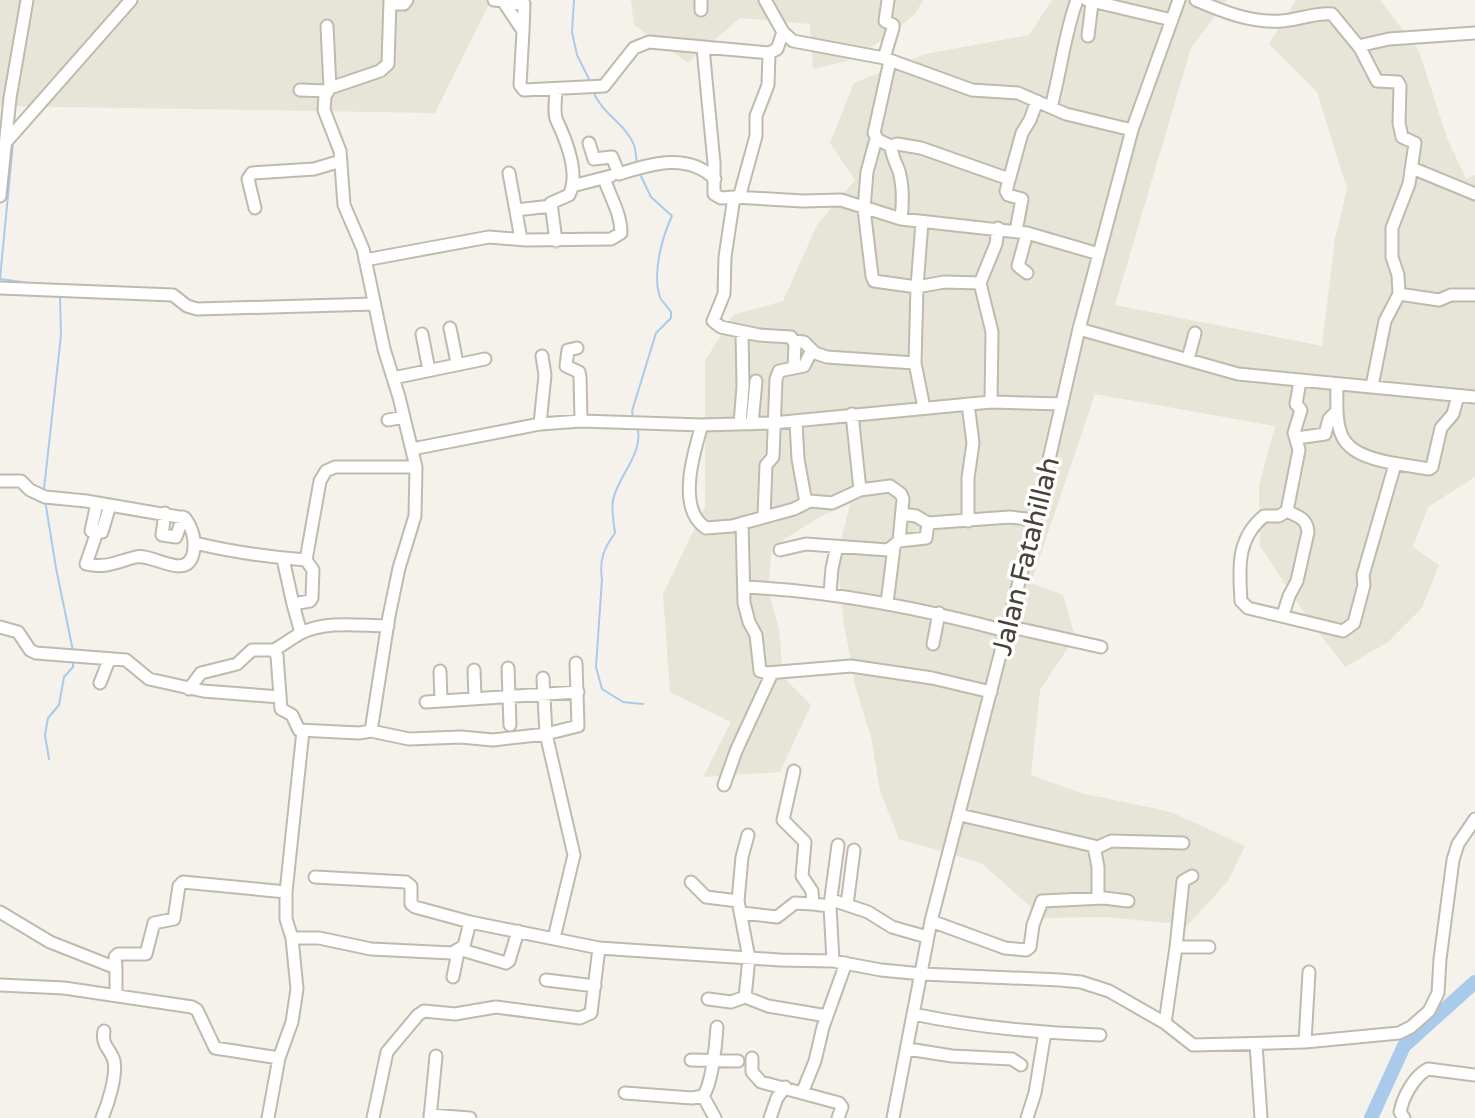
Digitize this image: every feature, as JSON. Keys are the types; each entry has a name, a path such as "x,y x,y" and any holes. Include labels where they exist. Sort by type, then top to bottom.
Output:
{"street":[{"path":"0,196 10,98 27,0"},
{"path":"6,142 131,0"},
{"path":"300,90 328,90 386,67 389,61 390,2 400,5 407,0"},
{"path":"494,0 520,2 525,6 521,89 594,88 609,83 621,63 642,43 769,53 777,49 783,32"},
{"path":"765,0 783,32 793,41 887,60 972,90 1013,92 1066,114 1132,130"},
{"path":"888,0 885,21 893,28 876,139 867,172 864,209 872,276 874,281 917,287 944,282 980,283"},
{"path":"1051,107 1068,25 1077,0"},
{"name":"Jalan Fatahillah","path":"893,1118 927,937 1035,520 1079,329 1132,130 1179,0"},
{"path":"1196,0 1226,13 1262,21 1328,13 1336,17 1358,46 1377,81 1396,81 1399,84 1402,137 1415,143 1412,168 1392,228 1392,257 1398,275 1399,294 1385,321 1372,386"},
{"path":"1319,16 1321,0"},
{"path":"502,1 523,31"},
{"path":"1088,36 1090,1 1131,8 1172,20"},
{"path":"327,26 325,118 339,147 344,205 362,245 374,304 396,378"},
{"path":"1358,46 1389,39 1475,33"},
{"path":"703,48 716,197 803,201 831,199 901,219 1022,232 1099,254"},
{"path":"769,53 768,85 756,116 756,136 737,197 725,257 724,294 713,321 721,327 766,337 787,336 795,342 804,342 827,357 915,363"},
{"path":"556,89 556,118 570,156 572,186 569,195 553,200 551,206 556,241"},
{"path":"1027,273 1018,266 1022,199 1006,193 1022,133 1037,101"},
{"path":"876,139 891,146 921,148 1009,179"},
{"path":"891,146 903,194 901,219"},
{"path":"570,156 590,148 597,161 612,157 619,174"},
{"path":"255,208 248,179 252,173 314,169 341,161"},
{"path":"572,186 638,168 676,162 704,169 715,179"},
{"path":"1412,168 1475,194"},
{"path":"509,173 521,239"},
{"path":"365,260 489,237 556,241 611,239 621,233 618,211 604,178"},
{"path":"516,210 551,206"},
{"path":"922,222 915,363 924,408"},
{"path":"991,402 992,332 980,283 996,244 998,228"},
{"path":"1,288 173,295 187,306 197,309 374,304"},
{"path":"1399,294 1439,300 1451,295 1475,295"},
{"path":"450,328 457,363"},
{"path":"1079,329 1238,374 1475,397"},
{"path":"742,332 746,424"},
{"path":"1188,359 1195,333"},
{"path":"422,334 429,370"},
{"path":"794,368 795,342"},
{"path":"371,731 399,568 415,516 416,467 390,344"},
{"path":"577,348 568,350 566,366 579,372 581,421"},
{"path":"764,517 766,465 773,457 777,373 806,363 812,350"},
{"path":"540,424 545,382 542,356"},
{"path":"396,378 485,359"},
{"path":"746,424 756,381"},
{"path":"1287,511 1299,450 1294,433 1301,409 1296,403 1300,381"},
{"path":"1337,384 1340,436 1347,443 1373,459 1429,469 1441,428 1453,414 1458,396"},
{"path":"412,449 540,424 581,421 746,424 796,422 991,402 1062,404"},
{"path":"968,404 973,443 968,478 968,521"},
{"path":"1297,438 1325,434 1329,419 1337,411"},
{"path":"852,414 860,490"},
{"path":"388,420 404,417"},
{"path":"796,422 798,459 806,503"},
{"path":"702,425 689,466 696,518 706,528 742,523 806,503 832,503 860,490 890,486 901,494 902,514 887,603"},
{"path":"1287,511 1279,516 1265,515 1242,546 1239,560 1242,604 1343,631 1352,627 1364,585 1363,575 1394,472 1392,463"},
{"path":"293,604 312,598 313,570 306,560 320,481 326,471 335,467 416,467"},
{"path":"0,481 21,481 44,496 183,517 191,528 195,543 191,561 186,565 141,556 122,563 90,565 86,562 97,532"},
{"path":"97,503 91,531 97,532 102,532 104,528 110,505"},
{"path":"1283,615 1297,581 1308,532 1308,524 1303,519 1287,511"},
{"path":"165,513 162,535 176,537 183,517"},
{"path":"902,514 916,516 928,523 1010,517 1035,520"},
{"path":"742,523 744,603 756,635 759,668 763,672 851,666 932,678 991,692"},
{"path":"780,550 806,544 888,550 897,544 926,538 928,523"},
{"path":"195,543 219,550 306,560"},
{"path":"830,593 837,546"},
{"path":"283,559 301,633"},
{"path":"744,587 830,593 1101,647"},
{"path":"933,644 939,613"},
{"path":"189,689 201,673 237,664 252,650 274,650 301,633 346,624 388,626"},
{"path":"0,627 18,632 32,652 73,658 126,660 149,679 189,689 280,697"},
{"path":"274,650 281,709 292,715 296,726 303,731 371,731 409,739 461,737 493,740 546,734 578,726 576,663"},
{"path":"100,683 109,660"},
{"path":"508,668 510,725"},
{"path":"474,670 475,698"},
{"path":"440,671 441,700"},
{"path":"724,785 772,673"},
{"path":"543,678 546,734 574,855 554,938"},
{"path":"426,702 578,692"},
{"path":"268,1118 279,1058 292,1022 297,989 292,938 286,919 286,892 303,731"},
{"path":"794,771 783,820 805,842 802,876 812,891 813,904"},
{"path":"960,815 1096,848 1111,841 1183,843"},
{"path":"315,877 406,882 411,886 411,904 470,922 599,948 833,961 922,974 1081,982 1109,991 1165,1023 1193,1045 1305,1042 1399,1033 1429,1011 1440,985 1440,959 1453,860 1458,844 1475,819"},
{"path":"745,997 749,958 740,907 742,857 748,835"},
{"path":"833,961 831,903 838,845"},
{"path":"1096,848 1098,898"},
{"path":"847,905 854,850"},
{"path":"1165,1023 1183,881 1192,876"},
{"path":"116,995 115,957 118,954 146,954 154,923 174,919 179,886 183,882 286,892"},
{"path":"691,882 706,897 777,917 795,903 847,905 868,912 892,927 927,937"},
{"path":"931,921 1005,948 1028,950 1042,901 1098,898 1128,901"},
{"path":"0,912 50,942 116,968"},
{"path":"453,977 470,922"},
{"path":"292,938 319,938 380,950 460,951 506,963 518,931"},
{"path":"1176,947 1209,947"},
{"path":"373,1118 387,1052 424,1011 455,1014 508,1007 580,1018 591,1013 599,948"},
{"path":"802,1093 846,963"},
{"path":"1305,1042 1309,972"},
{"path":"546,980 595,986"},
{"path":"0,985 58,987 192,1007 203,1021 215,1048 279,1058"},
{"path":"708,999 731,1002 745,997 768,1006 827,1016"},
{"path":"913,1014 955,1023 1100,1035"},
{"path":"625,1093 687,1098 703,1096 714,1061 717,1027"},
{"path":"102,1118 109,1101 114,1063 104,1045 104,1031"},
{"path":"1027,1118 1035,1093 1045,1032"},
{"path":"1256,1044 1261,1118"},
{"path":"908,1049 952,1056 1012,1059 1021,1065"},
{"path":"436,1056 430,1116 470,1118"},
{"path":"752,1058 752,1072 758,1079 841,1104 838,1118"},
{"path":"691,1060 738,1061"},
{"path":"1404,1118 1400,1112 1403,1102 1421,1072 1428,1069 1475,1075"},
{"path":"770,1118 777,1098 785,1087"},
{"path":"703,1096 715,1118"}],"shaded area":[{"path":"0,0 491,0 435,113 0,106"},
{"path":"631,0 923,0 915,14 883,40 847,61 813,69 810,24 740,18 688,63 634,25"},
{"path":"1052,0 1227,0 1191,48 1115,305 1322,346 1335,238 1347,189 1317,92 1269,44 1296,0 1380,0 1419,51 1447,138 1466,179 1475,175 1475,477 1428,507 1413,547 1439,565 1422,608 1388,642 1345,667 1260,546 1259,486 1275,426 1095,394 1031,583 1063,595 1075,637 1040,690 1031,775 1081,793 1171,812 1245,846 1228,881 1188,925 1106,917 1043,918 981,863 899,839 880,791 871,737 856,689 844,624 837,557 850,504 821,516 772,547 768,590 779,629 783,677 811,705 780,772 703,777 731,722 670,692 663,594 705,507 705,361 733,315 783,301 817,225 855,180 830,143 854,83 925,54 1029,35"}],"waterway":[{"path":"574,0 572,32 577,55 590,81"},
{"path":"69,78 86,59"},
{"path":"593,91 630,138 635,147 637,165"},
{"path":"13,143 0,279 37,284"},
{"path":"633,417 632,411 656,333 671,318 671,312 660,297 657,278 662,245 672,216 651,197 639,172"},
{"path":"44,489 61,335 60,297"},
{"path":"637,426 634,455 613,500 615,533 602,560 596,667 602,689 623,702 643,704"},
{"path":"45,500 73,651"},
{"path":"49,759 45,735 48,718 59,705 64,677 73,667 73,661"},
{"path":"1371,1118 1404,1046 1475,982"}]}
